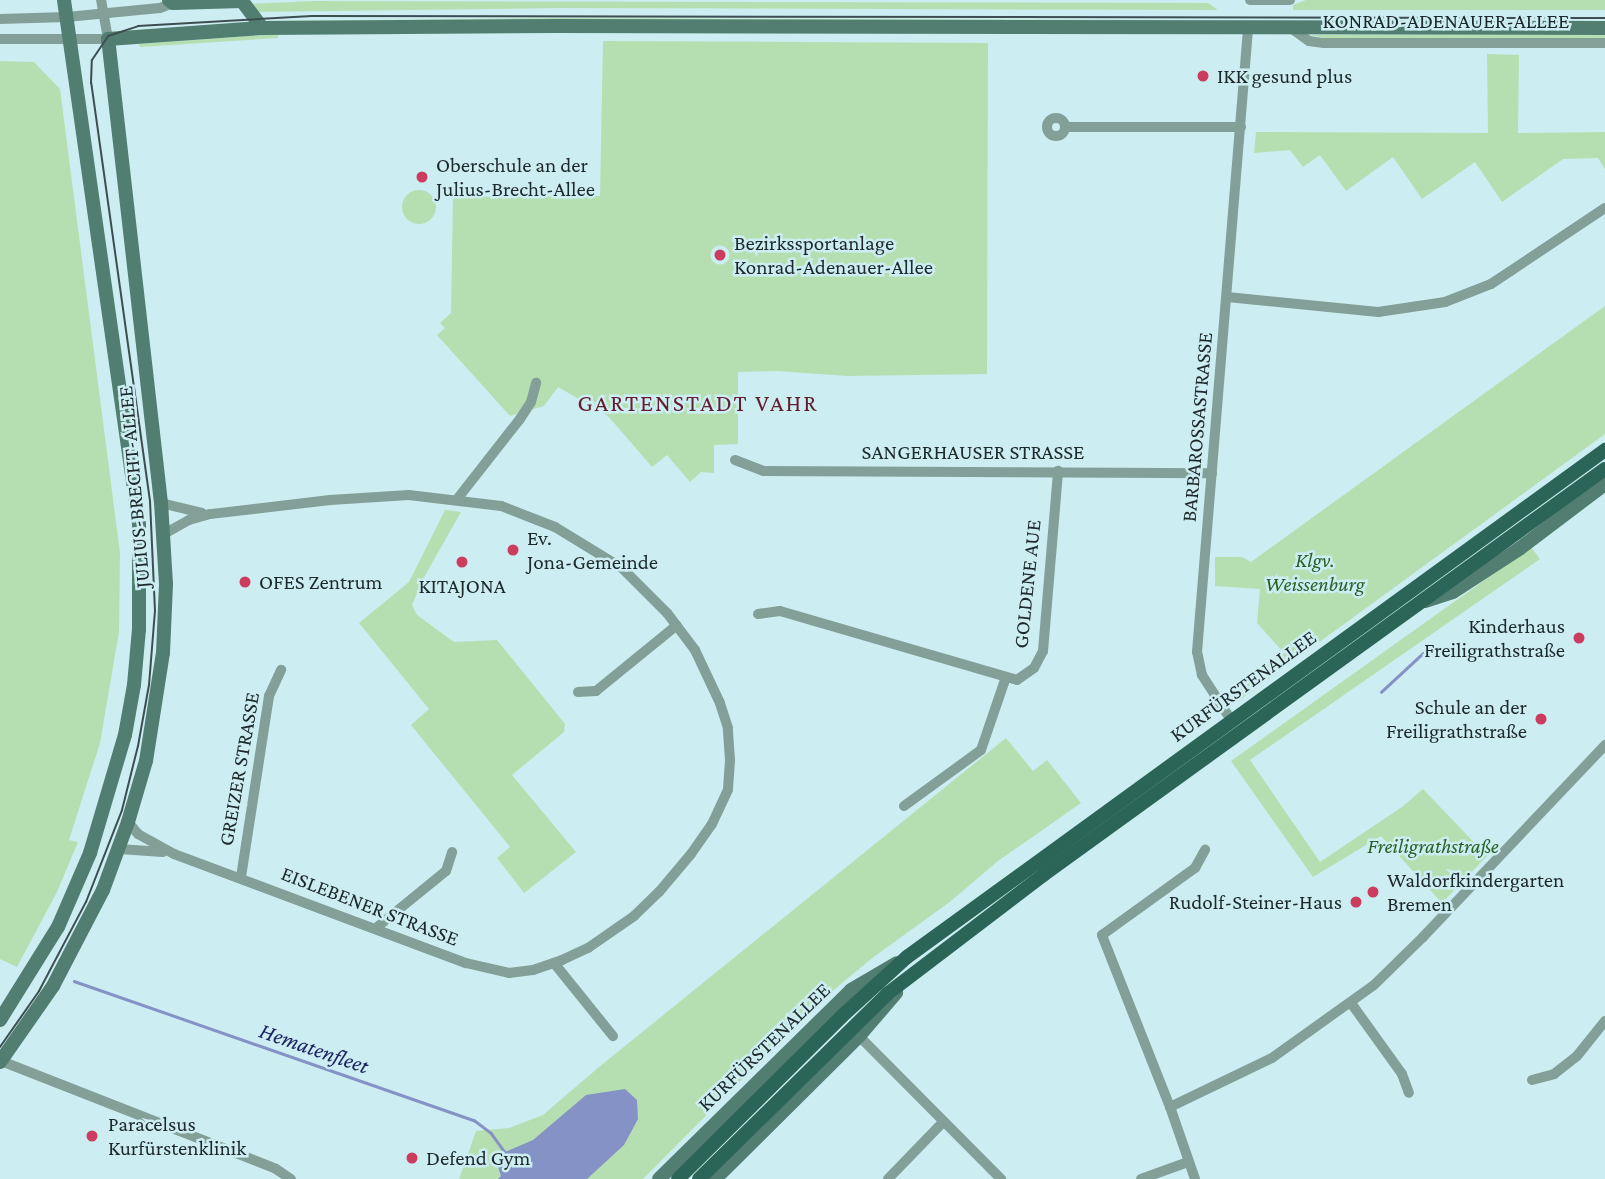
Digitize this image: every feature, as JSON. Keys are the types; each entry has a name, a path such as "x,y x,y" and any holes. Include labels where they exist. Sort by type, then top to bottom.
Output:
{"main road":[{"name":"JULIUS-BRECHT-ALLEE","path":"0,1020 58,928 95,841 125,735 134,685 139,629 139,524 64,0"},
{"path":"171,1 242,1 262,28"},
{"name":"KONRAD-ADENAUER-ALLEE","path":"108,39 262,28 1605,28"},
{"name":"JULIUS-BRECHT-ALLEE","path":"1,1061 67,962 103,890 119,849 146,761 164,636 164,534 108,39"},
{"name":"KURFÜRSTENALLEE","path":"659,1179 851,990 907,957 1605,450"},
{"name":"KURFÜRSTENALLEE","path":"699,1179 859,1018 913,974 1043,875 1605,470"},
{"name":"KURFÜRSTENALLEE","path":"1424,601 1453,592 1519,549 1605,484"},
{"name":"KURFÜRSTENALLEE","path":"678,1179 841,1017 907,957"},
{"name":"KURFÜRSTENALLEE","path":"715,1179 859,1036 913,974"}],"street":[{"name":"JULIUS-BRECHT-ALLEE","path":"101,0 108,39"},
{"path":"1250,0 1290,0"},
{"path":"0,19 67,17 160,8 171,1"},
{"name":"BARBAROSSASTRASSE","path":"1231,720 1202,675 1197,652 1248,29"},
{"name":"KONRAD-ADENAUER-ALLEE","path":"1292,29 1309,41 1324,43 1605,43"},
{"name":"KONRAD-ADENAUER-ALLEE","path":"0,39 108,39"},
{"path":"1066,127 1241,127"},
{"path":"1227,297 1378,313 1445,302 1468,295 1502,277 1605,208"},
{"path":"458,498 520,419 531,402 536,383"},
{"name":"SANGERHAUSER STRASSE","path":"735,460 764,471 1212,473"},
{"name":"GOLDENE AUE","path":"1006,677 1017,680 1034,668 1043,651 1058,471"},
{"name":"EISLEBENER STRASSE","path":"128,822 138,834 174,854 466,963 506,974 554,963 609,934 659,892 691,854 722,804 727,789 730,760 725,718 701,661 677,625 622,568 578,539 501,506 458,498 374,495 210,514 189,520 164,534"},
{"name":"EISLEBENER STRASSE","path":"161,503 190,512 210,514"},
{"path":"758,614 780,611 1006,677 981,750 904,806"},
{"path":"578,692 596,691 677,625"},
{"name":"GREIZER STRASSE","path":"241,877 269,696 281,670"},
{"path":"1170,1107 1272,1058 1351,1003 1423,937 1605,745"},
{"name":"EISLEBENER STRASSE","path":"119,849 174,854"},
{"path":"1195,1179 1170,1107 1102,935 1195,868 1205,850"},
{"path":"376,928 446,871 452,852"},
{"path":"554,963 613,1035"},
{"path":"1351,1003 1402,1074 1409,1093"},
{"path":"1532,1080 1554,1074 1577,1056 1605,1021"},
{"path":"859,1036 1001,1179"},
{"path":"1,1061 275,1168 290,1179"},
{"path":"888,1179 943,1122"},
{"path":"1141,1179 1188,1162"}],"green space":[{"path":"1306,0 1605,0 1605,10 1293,10 1293,5"},
{"path":"314,1 1208,3 1218,10 559,8 252,12 247,4"},
{"path":"557,18 1165,22 262,24 259,21"},
{"path":"278,34 278,38 140,47 139,44"},
{"path":"1605,34 1605,38 1325,38 1310,35"},
{"name":"Bezirkssportanlage Konrad-Adenauer-Allee","path":"603,41 988,43 987,374 847,376 777,371 738,372 738,444 714,445 714,473 701,472 690,482 667,455 652,467 608,416 558,387 544,406 510,416 437,335 445,328 440,323 451,313 453,197 600,196"},
{"path":"1487,54 1519,55 1518,133 1605,132 1605,169 1598,158 1563,159 1502,202 1475,162 1422,199 1393,157 1346,191 1320,155 1303,167 1290,150 1254,153 1256,132 1488,133"},
{"path":"0,61 34,62 60,89 120,553 119,632 100,743 69,840 78,842 57,892 17,967 0,959"},
{"path":"419,190 431,195 436,207 431,219 419,224 407,219 402,207 407,195"},
{"name":"Klgv. Weissenburg","path":"1605,306 1605,434 1237,702 1231,693 1283,652 1257,623 1260,589 1215,586 1215,557 1242,557 1251,562"},
{"path":"445,510 461,512 422,581 412,605 417,615 454,642 497,640 565,724 564,732 512,775 576,852 524,893 497,858 510,847 411,725 429,709 359,623 409,582"},
{"name":"Freiligrathstraße","path":"1531,547 1540,559 1250,760 1320,862 1402,807 1423,789 1487,856 1442,903 1381,836 1313,877 1231,761"},
{"path":"1006,738 1033,771 1047,760 1081,803 998,861 951,901 871,959 818,1003 643,1179 459,1179 476,1131 509,1128 543,1115"}],"water":[{"path":"625,1089 637,1100 638,1119 624,1145 587,1179 498,1179 501,1176 498,1167 505,1152 533,1140 586,1095"}],"waterway":[{"path":"1381,692 1423,653"},
{"name":"Hematenfleet","path":"74,981 474,1120 491,1133 505,1152"}],"tram line":[{"path":"0,1047 39,991 86,902 122,810 138,746 149,685 155,611 150,501 91,83 92,60 108,36 138,26 312,16 1605,18"}],"place":[{"name":"IKK gesund plus","path":"1203,76"},
{"name":"Oberschule an der Julius-Brecht-Allee","path":"422,177"},
{"name":"Bezirkssportanlage Konrad-Adenauer-Allee","path":"720,255"},
{"name":"Ev. Jona-Gemeinde","path":"513,550"},
{"name":"KITAJONA","path":"462,562"},
{"name":"OFES Zentrum","path":"245,582"},
{"name":"Kinderhaus Freiligrathstraße","path":"1579,638"},
{"name":"Schule an der Freiligrathstraße","path":"1541,719"},
{"name":"Waldorfkindergarten Bremen","path":"1373,892"},
{"name":"Rudolf-Steiner-Haus","path":"1356,902"},
{"name":"Paracelsus Kurfürstenklinik","path":"92,1136"},
{"name":"Defend Gym","path":"412,1158"}],"district":[{"name":"GARTENSTADT VAHR","path":"698,403"}]}
